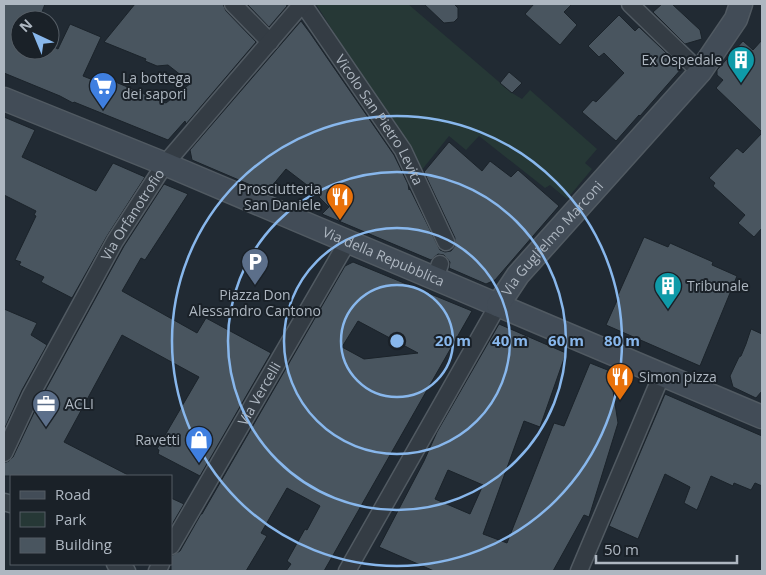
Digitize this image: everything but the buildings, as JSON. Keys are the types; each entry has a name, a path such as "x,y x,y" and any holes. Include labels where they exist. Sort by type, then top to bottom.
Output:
{"street":[{"path":"233,4 270,42"},
{"name":"Via Orfanotrofio","path":"4,453 31,395 110,250 165,164 303,4"},
{"name":"Vicolo San Pietro Levita","path":"303,4 404,150 446,242"},
{"path":"630,4 700,72"},
{"name":"Via Guglielmo Marconi","path":"347,571 498,305 518,275 700,72 736,19 741,4"},
{"name":"Via della Repubblica","path":"4,98 348,241 437,271 498,305 762,417"},
{"name":"Via Vercelli","path":"172,544 348,241"},
{"path":"579,571 662,374"}],"green space":[{"path":"316,4 408,4 512,93 522,99 530,90 597,149 585,163 592,169 567,199 550,185 545,188 479,136 466,150 449,136 421,171"}],"place":[{"name":"Ex Ospedale","path":"741,84"},
{"name":"La bottega dei sapori","path":"103,110"},
{"name":"Prosciutteria San Daniele","path":"340,221"},
{"name":"Piazza Don Alessandro Cantono","path":"255,286"},
{"name":"Tribunale","path":"668,310"},
{"name":"Simon pizza","path":"620,401"},
{"name":"ACLI","path":"46,428"},
{"name":"Ravetti","path":"199,464"}]}
